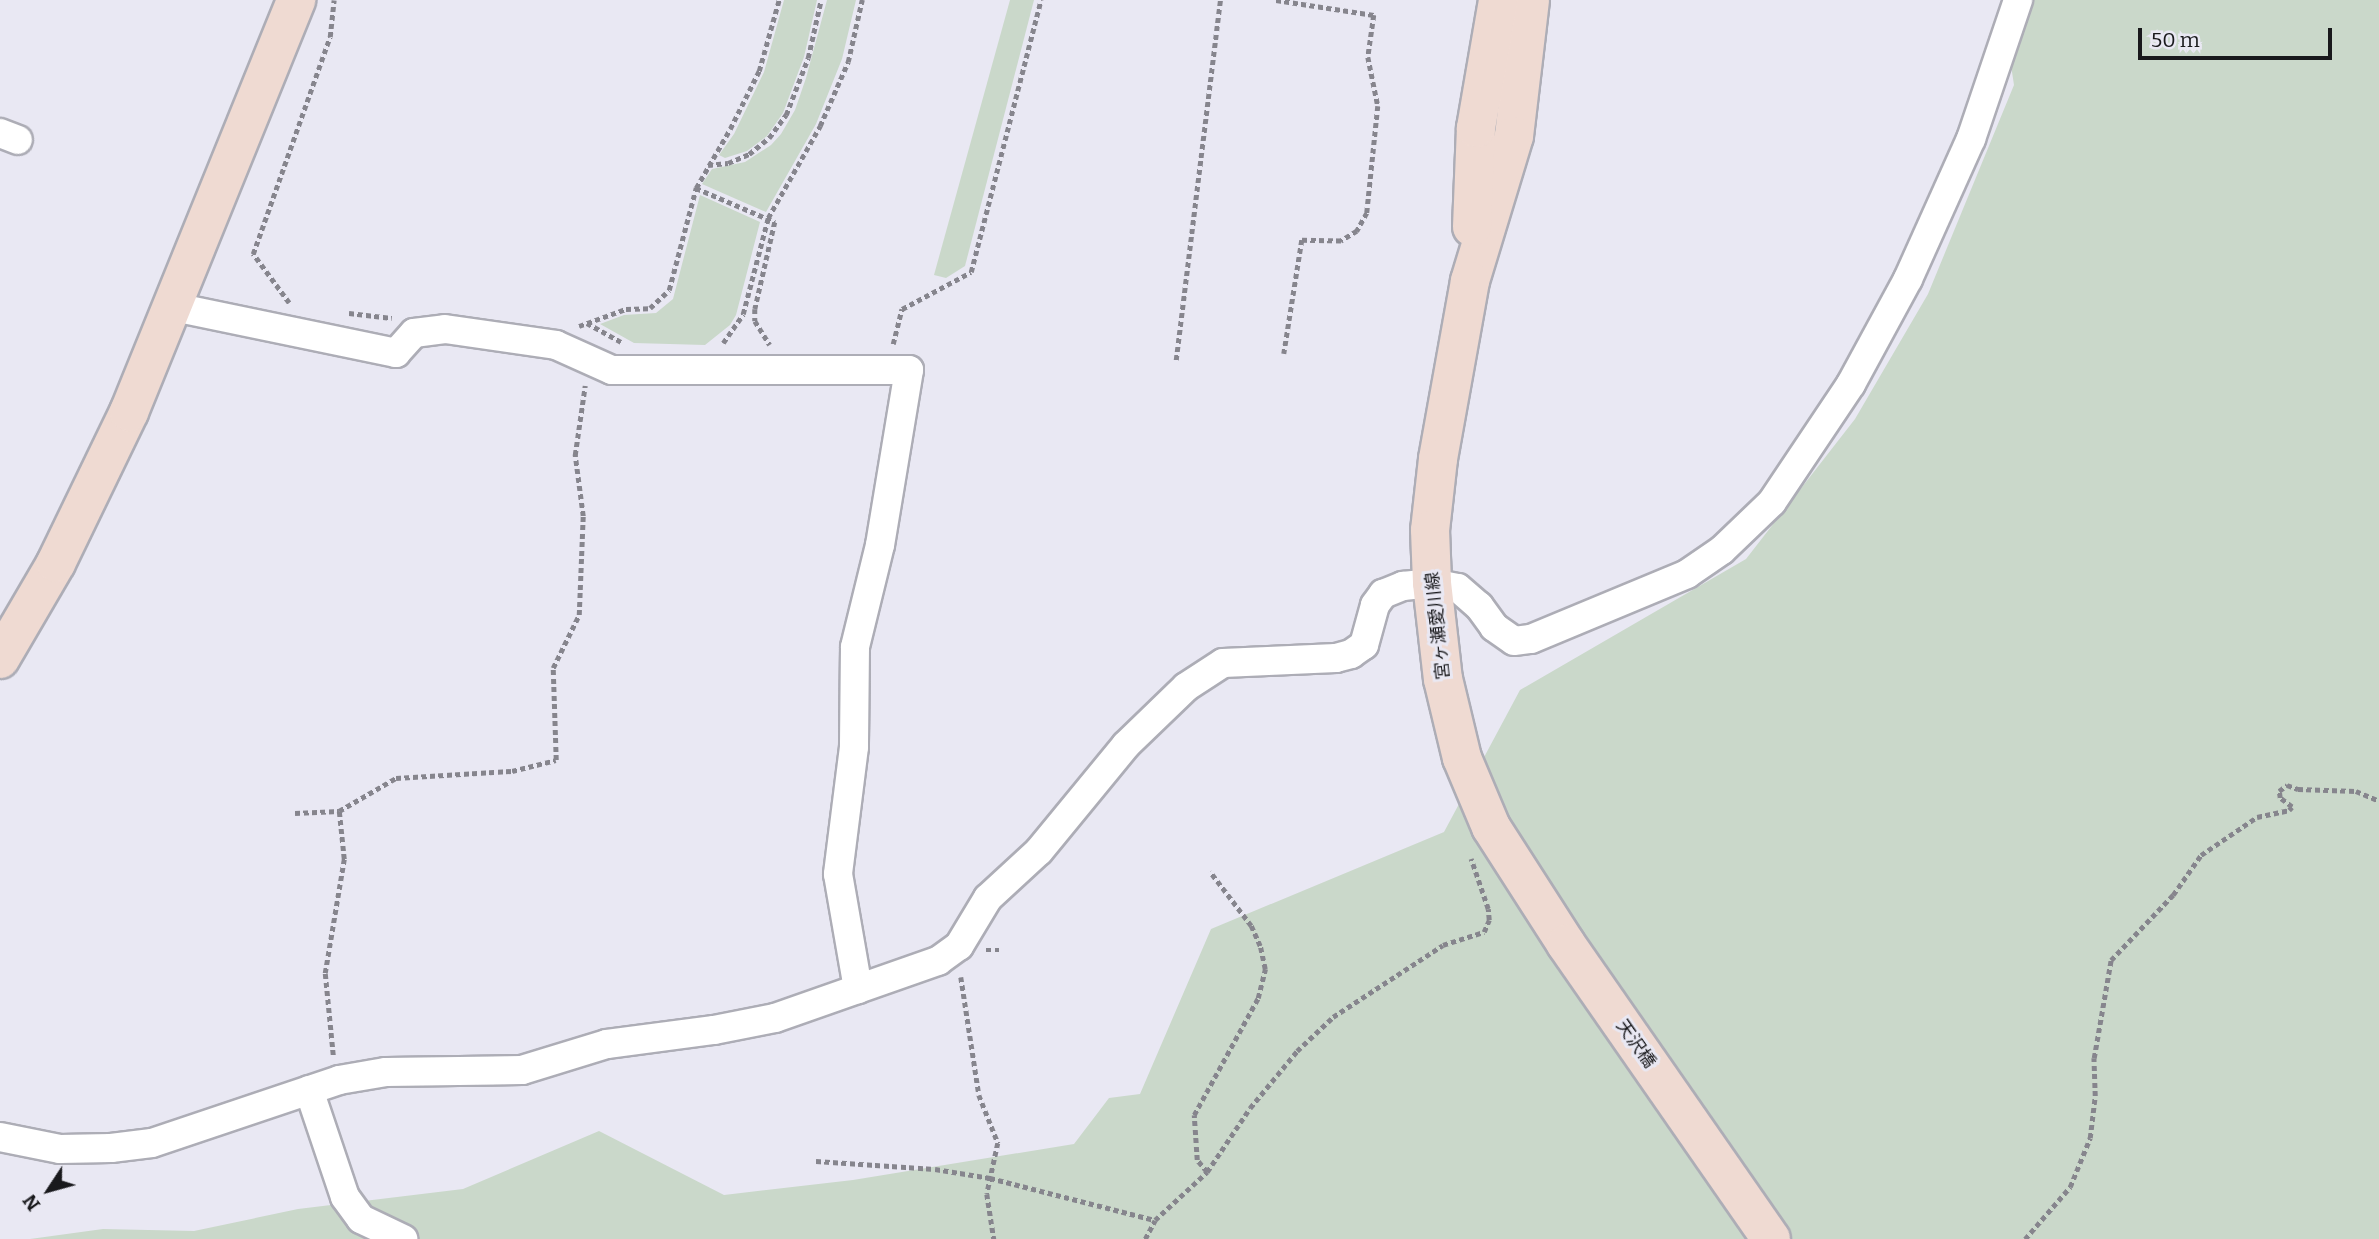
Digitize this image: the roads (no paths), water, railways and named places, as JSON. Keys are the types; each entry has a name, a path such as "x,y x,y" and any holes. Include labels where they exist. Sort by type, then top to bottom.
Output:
{"main road":[{"path":"0,659 12,615 91,494 174,307 296,0"},
{"name":"宮ヶ瀬愛川線","path":"1470,281 1476,128 1498,0"},
{"name":"宮ヶ瀬愛川線","path":"1530,0 1514,136 1470,281 1438,459 1430,530 1432,583 1443,680 1462,758 1491,827 1566,944"},
{"name":"天沢橋","path":"1566,944 1770,1239"}],"street":[{"path":"0,1137 60,1149 111,1148 152,1143 339,1080 386,1072 522,1070 607,1044 714,1030 775,1018 938,961 954,949 988,898 1039,850 1126,745 1186,687 1223,663 1336,658 1351,654 1364,645 1375,605 1383,594 1403,586 1432,583 1458,589 1479,606 1494,627 1514,641 1531,639 1687,574 1722,550 1772,502 1851,384 1908,279 1971,139 2018,0"},
{"path":"174,307 396,353 414,333 445,329 556,345 612,370 909,370 880,545 855,647 854,747 838,874 858,989"},
{"path":"309,1090 345,1197 361,1219 403,1239"}]}
